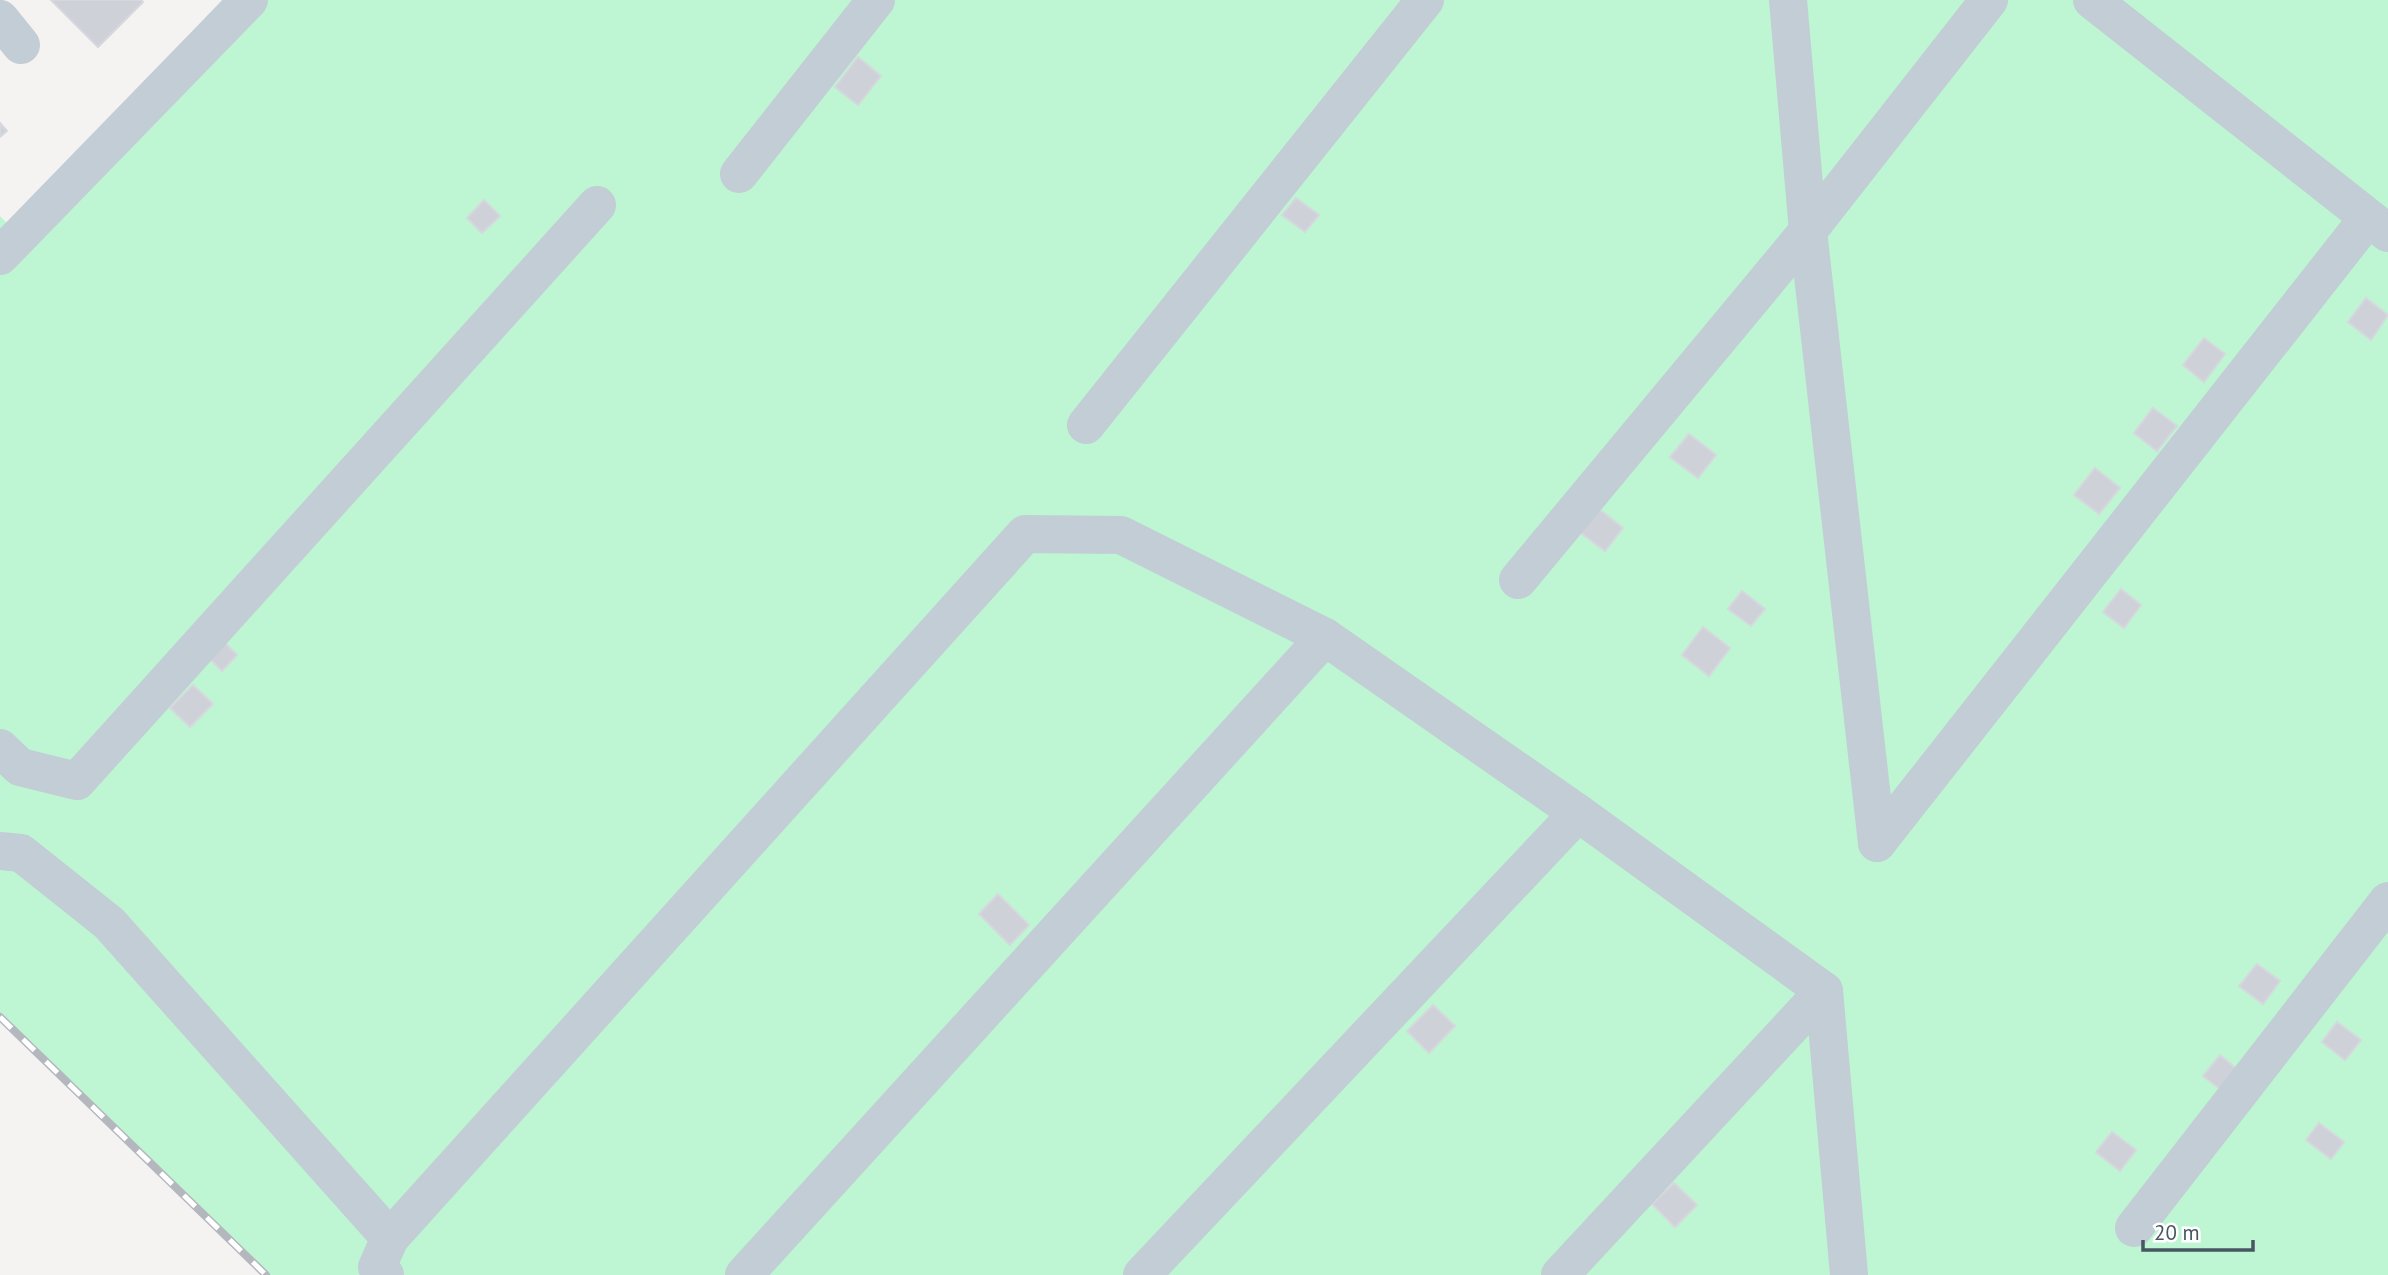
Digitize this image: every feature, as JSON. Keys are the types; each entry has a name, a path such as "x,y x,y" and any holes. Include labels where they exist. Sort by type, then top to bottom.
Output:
{"lane":[{"path":"0,256 249,0"},
{"path":"738,174 876,0"},
{"path":"1086,425 1425,0"},
{"path":"1788,0 1808,231 1877,843 2378,225 2092,0"},
{"path":"1518,580 1808,231 1989,0"},
{"path":"0,748 20,767 77,781 597,205"},
{"path":"0,851 20,853 109,923 388,1257 1025,534 1121,535 1325,637 1578,813 1824,991 1849,1275"},
{"path":"744,1275 1325,637"},
{"path":"1143,1275 1578,813"},
{"path":"2134,1228 2388,901"},
{"path":"1560,1275 1824,991"}],"green space":[{"path":"222,0 2388,0 2388,1275 269,1275 0,1015 0,216 11,227"}],"building":[{"path":"51,0 141,0 143,2 98,47"},
{"path":"858,57 881,76 858,105 835,87"},
{"path":"0,123 7,131 0,137"},
{"path":"1296,198 1319,215 1305,232 1282,215"},
{"path":"484,200 500,216 482,233 467,218"},
{"path":"2366,298 2388,315 2371,340 2348,322"},
{"path":"2204,338 2225,354 2204,382 2183,365"},
{"path":"2153,408 2177,426 2157,451 2134,433"},
{"path":"1689,434 1716,455 1698,478 1670,457"},
{"path":"2095,468 2120,488 2099,514 2074,495"},
{"path":"1599,509 1623,528 1605,551 1581,533"},
{"path":"2121,589 2141,605 2124,628 2103,612"},
{"path":"1742,591 1765,609 1751,626 1728,609"},
{"path":"1703,627 1730,648 1709,676 1682,655"},
{"path":"223,641 237,655 222,671 208,657"},
{"path":"193,685 213,704 190,727 170,708"},
{"path":"998,894 1029,925 1010,945 979,914"},
{"path":"2257,964 2280,981 2263,1004 2239,986"},
{"path":"1433,1005 1455,1026 1429,1053 1407,1031"},
{"path":"2337,1022 2361,1040 2345,1060 2322,1042"},
{"path":"2220,1055 2239,1071 2223,1091 2203,1076"},
{"path":"2319,1123 2344,1142 2331,1159 2306,1140"},
{"path":"2112,1132 2136,1150 2120,1171 2096,1152"},
{"path":"1674,1183 1697,1205 1675,1227 1652,1204"}],"railway":[{"path":"0,1017 266,1275"}]}
